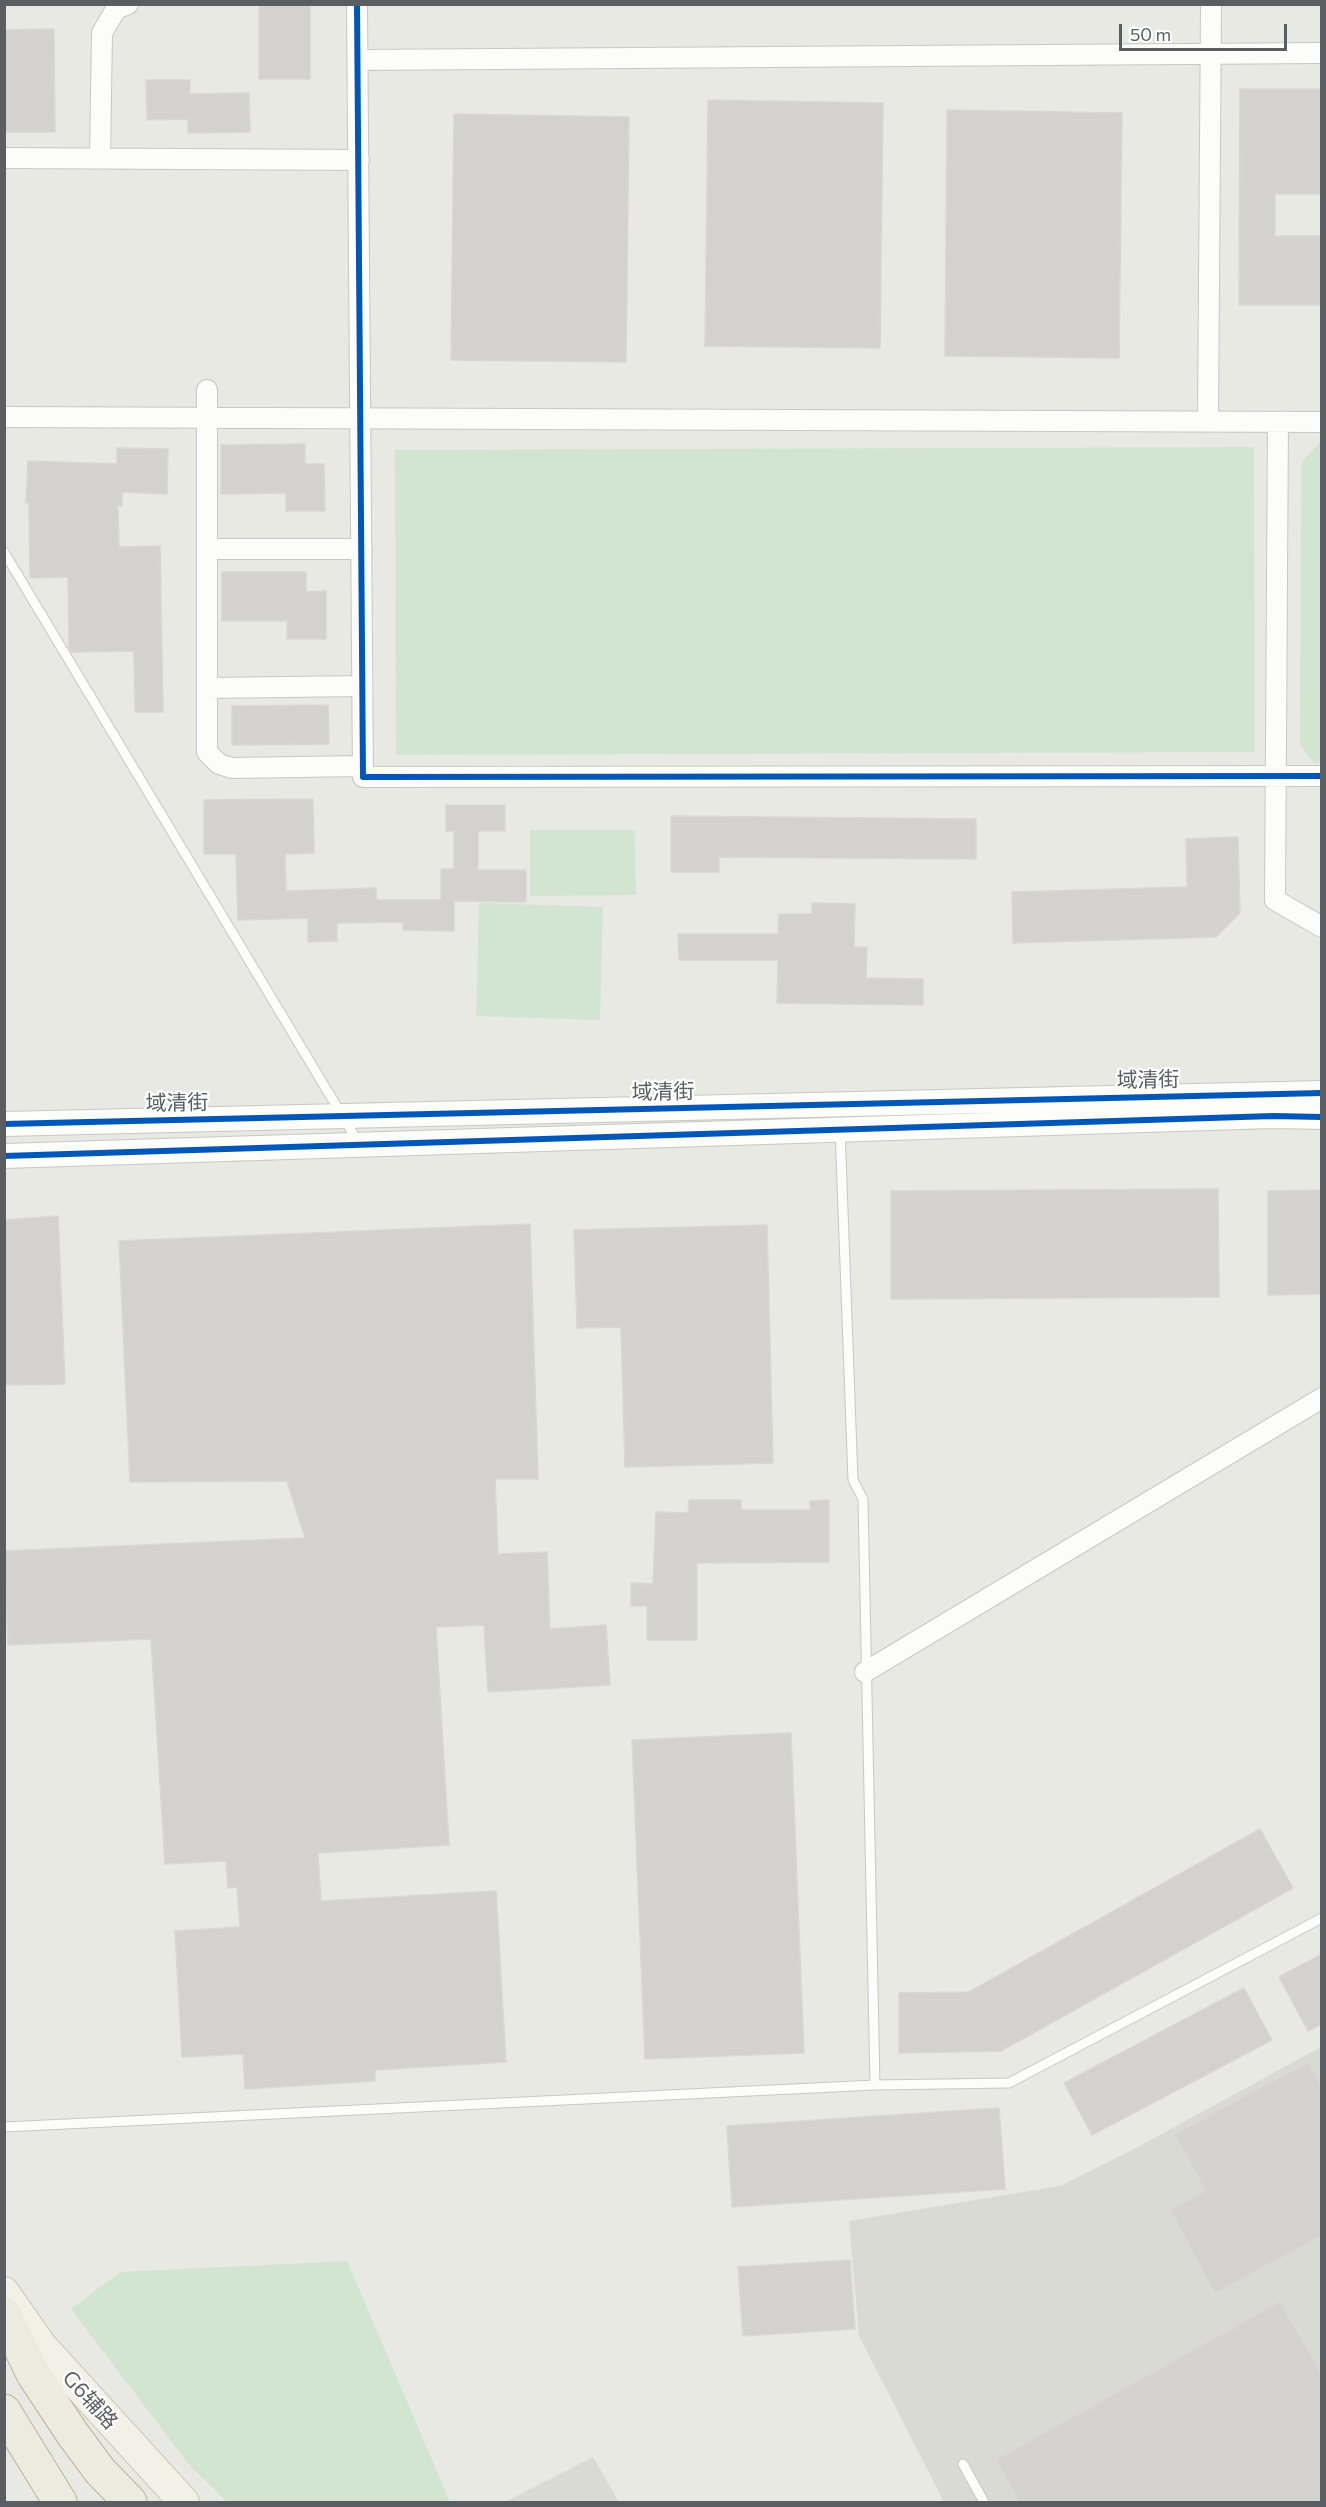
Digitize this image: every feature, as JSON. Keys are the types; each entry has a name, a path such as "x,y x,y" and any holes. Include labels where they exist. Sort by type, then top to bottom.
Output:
{"highway":[{"path":"4,2314 33,2374 72,2433 100,2471 130,2502"},
{"path":"4,2411 60,2502"}],"main road":[{"name":"G6辅路","path":"4,2292 41,2345 183,2502"}],"street":[{"path":"100,158 102,33 116,9 128,4"},
{"path":"357,4 363,777 1322,776"},
{"path":"1208,422 1211,4"},
{"path":"358,60 1322,53"},
{"path":"4,158 359,160"},
{"path":"207,390 207,752 219,764 231,768 363,766"},
{"path":"4,417 1322,422"},
{"path":"1278,422 1275,900 1322,927"},
{"path":"207,549 362,549"},
{"path":"207,688 362,686"},
{"name":"域清街","path":"4,1156 359,1143 1322,1093"},
{"name":"域清街","path":"4,1124 342,1116 1322,1117"},
{"path":"865,1671 1322,1398"}],"lane":[{"path":"4,552 359,1143"},
{"path":"840,1117 853,1480 862,1499 875,2085"},
{"path":"4,2127 875,2085 1009,2083 1322,1918"},
{"path":"963,2464 984,2502"}],"shaded area":[{"path":"1321,2047 1321,2502 941,2502 943,2500 859,2336 849,2221 1060,2186 1136,2148"},
{"path":"593,2457 619,2502 505,2502"}],"green space":[{"path":"1321,441 1322,762 1314,763 1300,744 1301,463"},
{"path":"1254,447 1255,752 396,755 395,450"},
{"path":"530,830 635,830 636,895 530,896"},
{"path":"479,903 603,907 600,1020 476,1016"},
{"path":"347,2261 450,2502 227,2502 190,2466 71,2309 120,2272"}],"building":[{"path":"259,4 310,4 310,79 259,79"},
{"path":"54,29 55,132 4,132 4,30"},
{"path":"146,80 190,80 190,94 249,93 250,132 188,133 188,119 147,120"},
{"path":"1240,89 1322,89 1322,194 1275,194 1275,236 1322,236 1322,305 1239,305"},
{"path":"708,100 883,103 880,348 705,346"},
{"path":"947,110 1122,113 1119,358 945,356"},
{"path":"454,114 629,117 626,362 451,360"},
{"path":"305,444 305,464 324,464 325,511 286,511 286,493 221,494 221,445"},
{"path":"117,448 168,449 167,494 122,492 122,506 118,506 119,547 160,546 163,712 135,712 134,651 72,652 69,647 68,577 30,578 29,503 26,503 28,461 117,464"},
{"path":"222,572 306,572 306,592 326,591 326,639 287,639 287,621 222,621"},
{"path":"328,705 329,744 232,745 232,706"},
{"path":"313,799 314,853 285,854 286,891 376,888 376,900 441,900 441,869 454,869 454,831 446,831 446,805 505,805 505,831 478,831 478,870 526,870 526,902 454,901 454,931 403,930 403,922 337,923 337,941 308,942 308,918 238,920 236,854 204,854 204,800"},
{"path":"671,816 976,819 976,859 719,857 719,872 671,872"},
{"path":"1238,837 1240,913 1216,937 1013,943 1012,892 1187,887 1186,839"},
{"path":"812,903 855,904 854,947 867,947 866,978 923,979 923,1005 777,1003 778,960 679,960 678,934 778,934 779,914 812,914"},
{"path":"1218,1189 1219,1297 891,1299 891,1191"},
{"path":"1322,1190 1322,1294 1268,1295 1268,1191"},
{"path":"58,1216 65,1384 4,1385 4,1220"},
{"path":"530,1224 538,1479 495,1479 498,1554 547,1552 550,1629 606,1625 610,1685 488,1692 484,1625 436,1627 449,1845 318,1853 321,1901 496,1891 506,2062 375,2070 375,2081 245,2089 243,2054 182,2057 175,1931 240,1927 237,1887 228,1888 226,1861 165,1864 151,1639 8,1645 4,1551 305,1538 287,1481 130,1482 119,1241"},
{"path":"767,1225 773,1463 625,1467 621,1327 577,1328 574,1230"},
{"path":"689,1500 741,1500 741,1510 810,1510 810,1501 829,1500 829,1562 697,1563 697,1640 647,1640 647,1606 631,1606 631,1583 653,1584 656,1512 688,1513"},
{"path":"791,1733 804,2053 645,2059 632,1740"},
{"path":"1260,1829 1293,1888 1001,2051 899,2053 899,1993 969,1992"},
{"path":"1322,1954 1322,2024 1308,2031 1279,1977"},
{"path":"1244,1988 1272,2040 1092,2135 1064,2083"},
{"path":"1308,2063 1322,2088 1322,2235 1215,2293 1171,2210 1206,2191 1175,2134"},
{"path":"999,2108 1005,2189 732,2207 727,2126"},
{"path":"850,2260 855,2329 743,2336 738,2267"},
{"path":"1280,2302 1322,2376 1322,2502 1020,2502 996,2460"}],"cycle path":[{"path":"357,4 363,777 1322,776"},
{"path":"4,1124 1322,1093"},
{"path":"4,1156 1273,1116 1322,1117"}]}
